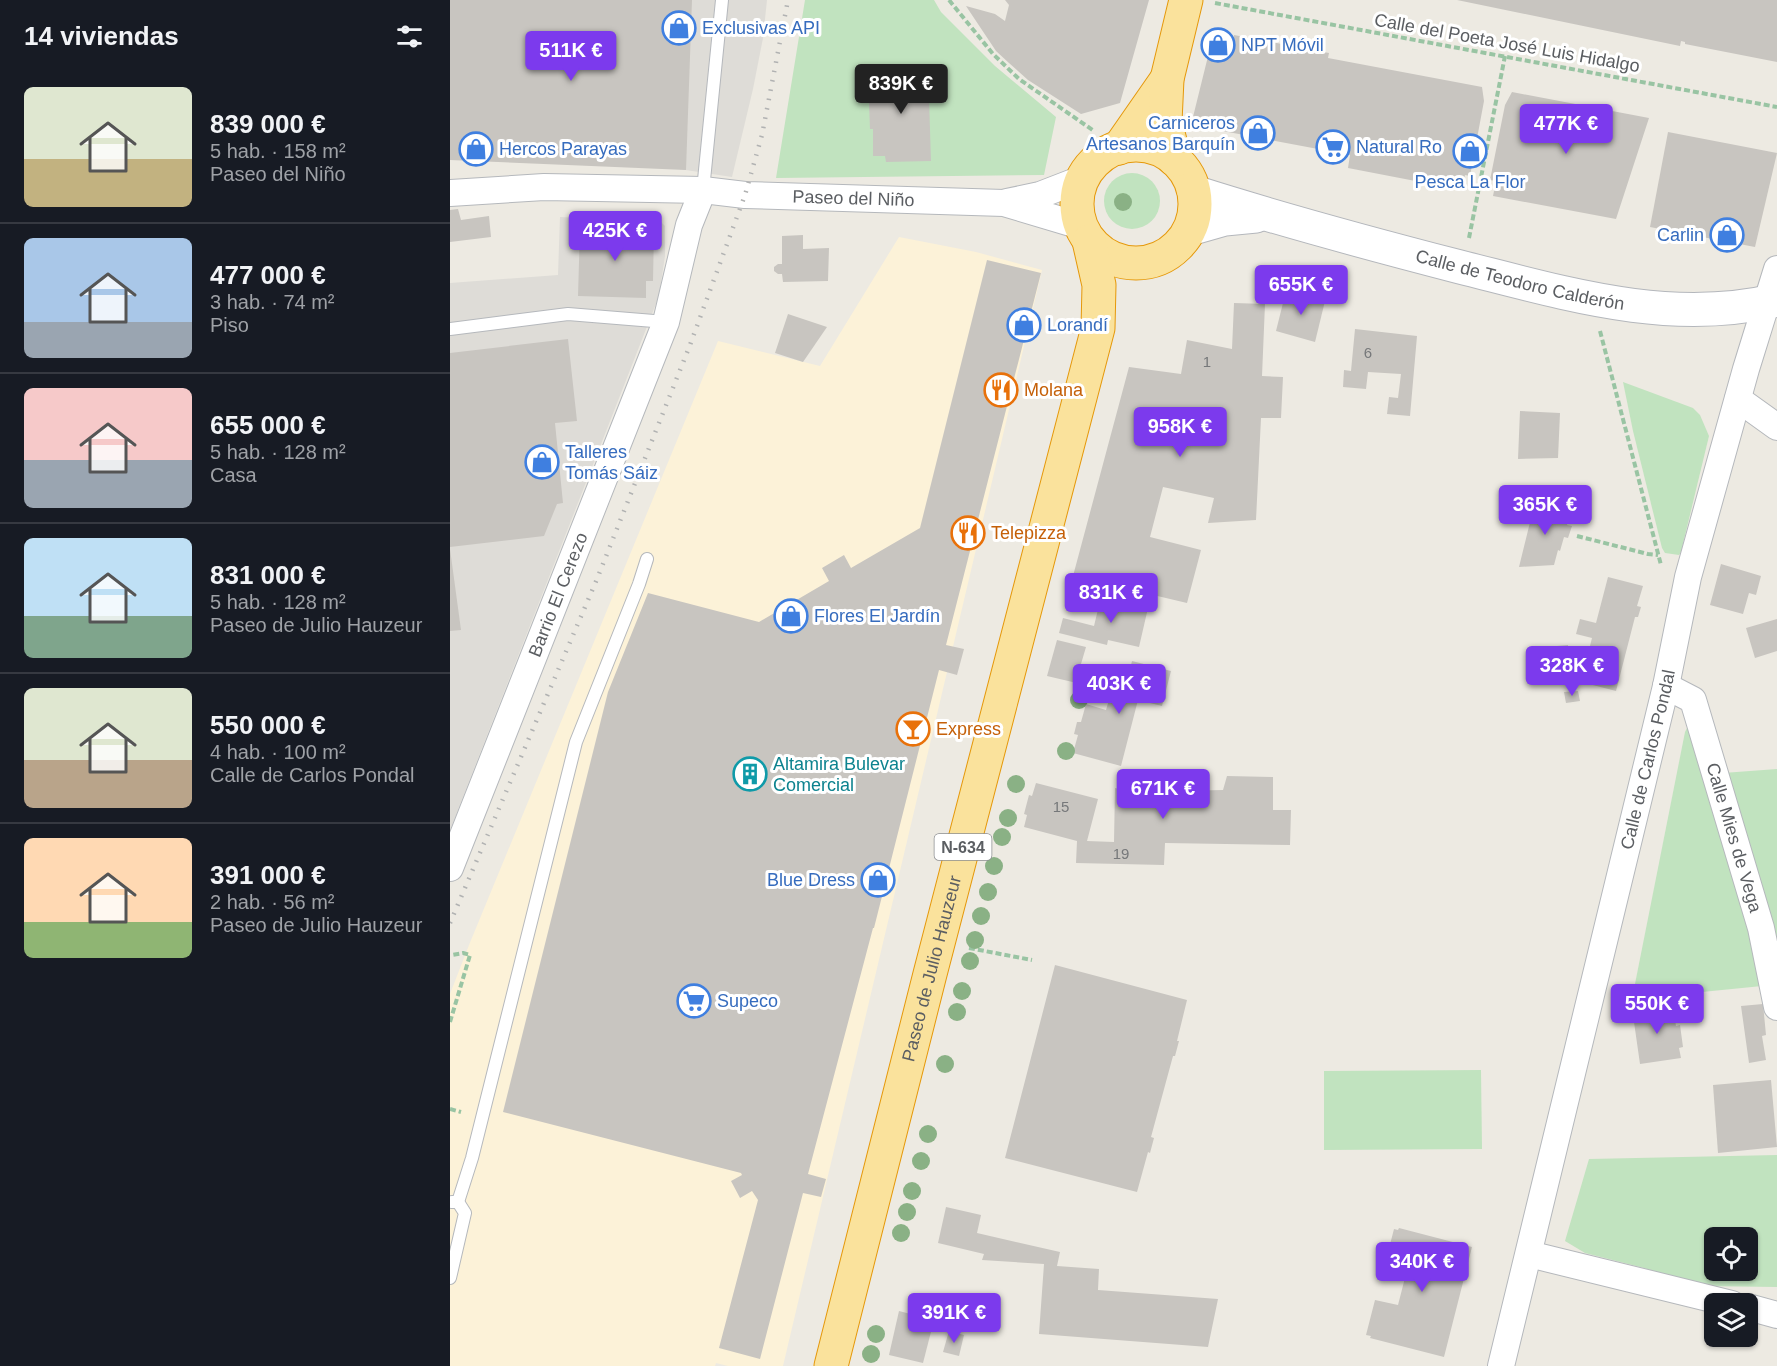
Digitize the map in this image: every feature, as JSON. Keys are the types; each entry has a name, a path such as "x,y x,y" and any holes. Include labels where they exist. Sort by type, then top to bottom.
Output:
{"highway":[{"name":"N-634","path":"1085,233 1077,210 1078,189 1087,171 1101,156 1119,148 1167,79 1197,1"},
{"name":"N-634","path":"1167,79 1165,122 1175,159 1187,174 1194,192"},
{"path":"1119,148 1138,145 1158,149 1175,159"},
{"path":"1085,233 1102,253 1117,260 1134,263 1151,261 1167,255 1190,229 1194,212 1194,192"},
{"name":"Paseo de Julio Hauzeur","path":"831,1366 938,942 1098,328 1099,285 1085,233"},
{"name":"Paseo de Julio Hauzeur","path":"1098,328 1134,263"}],"main road":[{"name":"Calle de Teodoro Calderón","path":"1194,192 1267,215 1541,289 1650,309 1696,311 1772,301"},
{"name":"Calle de Teodoro Calderón","path":"1190,229 1225,219 1267,215"}],"street":[{"name":"Paseo del Niño","path":"450,193 544,187 703,190 745,195 1004,203 1040,195 1084,178"},
{"name":"Barrio El Cerezo","path":"450,868 666,322 689,225 703,190"},
{"name":"Paseo del Niño","path":"1004,203 1085,233"},
{"name":"Calle de Carlos Pondal","path":"1501,1366 1666,686 1688,577 1738,399 1772,301 1777,269"},
{"path":"1738,399 1777,427"},
{"name":"Calle Mies de Vega","path":"1666,686 1693,700 1761,928 1777,1006"},
{"path":"1529,1254 1704,1297"},
{"path":"1758,1310 1777,1315"}],"lane":[{"path":"703,190 722,0"},
{"path":"450,329 568,314 666,322"},
{"path":"450,1278 465,1213 454,1202 472,1158 576,742 647,559"}],"path":[{"path":"949,0 993,54 1018,79 1119,148"},
{"name":"Calle del Poeta José Luis Hidalgo","path":"1197,1 1777,107"},
{"path":"1463,267 1505,56"},
{"path":"1592,298 1662,570"},
{"path":"1577,536 1658,555"},
{"path":"938,942 1032,960"},
{"path":"450,1022 470,955 463,953 452,955"}],"shaded area":[{"path":"450,0 767,0 763,38 753,89 732,177 679,169"},
{"path":"560,217 661,222 665,226 665,256 659,296 450,830 450,283 558,275"},
{"path":"899,237 976,252 1042,270 783,1366 728,1366 716,1363 715,1366 450,1366 450,994 469,945 718,341 820,366"}],"green space":[{"path":"805,0 934,0 941,12 995,66 1056,117 1044,175 776,178"},
{"path":"1126,173 1138,173 1148,177 1156,185 1160,201 1156,217 1148,225 1138,229 1126,229 1116,225 1108,217 1104,207 1104,195 1108,185 1116,177"},
{"path":"1623,382 1693,408 1700,415 1709,436 1679,555 1665,553 1662,548"},
{"path":"1687,728 1692,728 1734,868 1762,986 1632,999 1685,732"},
{"path":"1777,769 1777,968 1723,773"},
{"path":"1481,1070 1482,1149 1324,1150 1324,1071"},
{"path":"1777,1155 1777,1287 1699,1286 1644,1268 1585,1253 1565,1241 1589,1159"}],"building":[{"path":"450,0 692,0 686,170 450,160"},
{"path":"1005,0 1149,0 1120,103 1081,114 1028,80 1009,63 996,51 966,6 995,14 1005,21 1009,5"},
{"path":"1457,0 1777,0 1777,62 1685,44 1681,41 1680,46"},
{"path":"1234,35 1329,53 1328,58 1482,87 1484,101 1470,176 1465,175 1462,190 1348,168 1350,155 1191,125 1213,36 1233,40"},
{"path":"928,67 931,161 886,162 885,156 873,156 873,129 870,129 869,103 872,102 871,75 882,75 883,69"},
{"path":"1512,92 1649,118 1616,219 1493,196 1496,181 1490,180 1505,105"},
{"path":"1668,132 1777,153 1755,247 1650,227"},
{"path":"458,209 461,220 489,216 491,237 450,242 450,210"},
{"path":"580,228 654,230 653,281 646,281 646,298 578,296"},
{"path":"803,235 803,249 829,248 828,281 783,282 782,274 774,271 774,267 782,264 782,236"},
{"name":"Altamira Bulevar Comercial","path":"987,260 1041,273 946,645 964,649 957,675 939,670 874,928 808,1174 826,1179 821,1197 803,1193 760,1359 719,1348 758,1200 752,1191 740,1198 731,1181 742,1175 741,1173 503,1112 608,692 648,593 759,622 829,581 822,568 844,555 851,568 920,528"},
{"path":"1286,291 1325,301 1315,342 1276,331"},
{"path":"1234,303 1265,304 1262,376 1283,377 1281,418 1261,418 1256,520 1208,523 1214,498 1163,487 1150,537 1201,550 1187,603 1073,576 1129,367 1181,374 1187,340 1232,349"},
{"path":"788,314 827,327 803,362 775,353"},
{"path":"1355,329 1417,336 1410,416 1387,414 1389,397 1398,398 1401,374 1368,372 1366,389 1343,387 1344,370 1351,371"},
{"path":"568,339 577,421 555,423 563,503 557,504 544,536 450,547 450,353"},
{"path":"1520,411 1560,413 1558,458 1518,459"},
{"path":"1535,502 1571,511 1567,525 1572,526 1568,538 1564,537 1560,551 1558,550 1554,565 1519,567"},
{"path":"450,549 461,630 450,631"},
{"path":"1721,564 1761,576 1756,595 1749,593 1743,614 1710,605"},
{"path":"1608,577 1643,586 1637,606 1641,607 1638,617 1635,617 1616,691 1581,682 1592,638 1576,634 1580,619 1596,623"},
{"path":"1101,597 1148,608 1139,647 1108,640 1107,645 1059,633 1063,618 1094,626"},
{"path":"1777,619 1777,651 1755,658 1746,628"},
{"path":"1057,640 1086,647 1081,664 1086,665 1081,684 1047,676"},
{"path":"1568,645 1569,661 1558,662 1557,646"},
{"path":"1132,661 1171,671 1162,706 1138,700 1121,766 1073,753 1078,735 1074,734 1077,722 1081,722 1086,704 1106,710 1111,693 1123,696"},
{"path":"1578,691 1580,701 1566,703 1564,692"},
{"path":"1227,776 1273,777 1273,810 1291,810 1290,845 1165,843 1164,865 1076,863 1077,841 1024,827 1027,815 1024,814 1029,795 1032,796 1036,783 1098,799 1087,841 1114,842 1115,788 1133,792 1223,790"},
{"path":"1055,965 1187,1000 1177,1041 1179,1041 1151,1137 1154,1138 1137,1192 1005,1158"},
{"path":"1763,1004 1766,1035 1762,1036 1766,1060 1749,1063 1741,1006"},
{"path":"1645,1006 1646,1010 1673,1007 1676,1026 1680,1025 1683,1047 1679,1048 1681,1058 1640,1064 1632,1008"},
{"path":"1771,1080 1777,1147 1718,1153 1713,1085"},
{"path":"946,1207 981,1215 977,1233 1060,1252 1057,1266 1099,1269 1098,1290 1218,1299 1208,1347 1039,1334 1044,1264 982,1260 984,1254 938,1243"},
{"path":"1399,1228 1472,1247 1444,1357 1370,1338 1371,1336 1366,1335 1375,1300 1398,1305 1407,1270 1385,1264 1394,1229"},
{"path":"899,1311 934,1320 923,1363 889,1355"},
{"path":"949,1331 964,1335 959,1356 943,1352"}],"railway":[{"path":"450,923 597,579 690,345 745,195 762,135 788,0"}],"place":[{"name":"Exclusivas API","path":"679,28"},
{"name":"NPT Móvil","path":"1218,45"},
{"name":"Carniceros Artesanos Barquín","path":"1258,133"},
{"name":"Natural Ro","path":"1333,147"},
{"name":"Hercos Parayas","path":"476,149"},
{"name":"Pesca La Flor","path":"1470,151"},
{"name":"Carlin","path":"1727,235"},
{"name":"Lorandí","path":"1024,325"},
{"name":"Molana","path":"1001,390"},
{"name":"Talleres Tomás Sáiz","path":"542,462"},
{"name":"Telepizza","path":"968,533"},
{"name":"Flores El Jardín","path":"791,616"},
{"name":"Express","path":"913,729"},
{"name":"Altamira Bulevar Comercial","path":"750,774"},
{"name":"Blue Dress","path":"878,880"},
{"name":"Supeco","path":"694,1001"}]}
